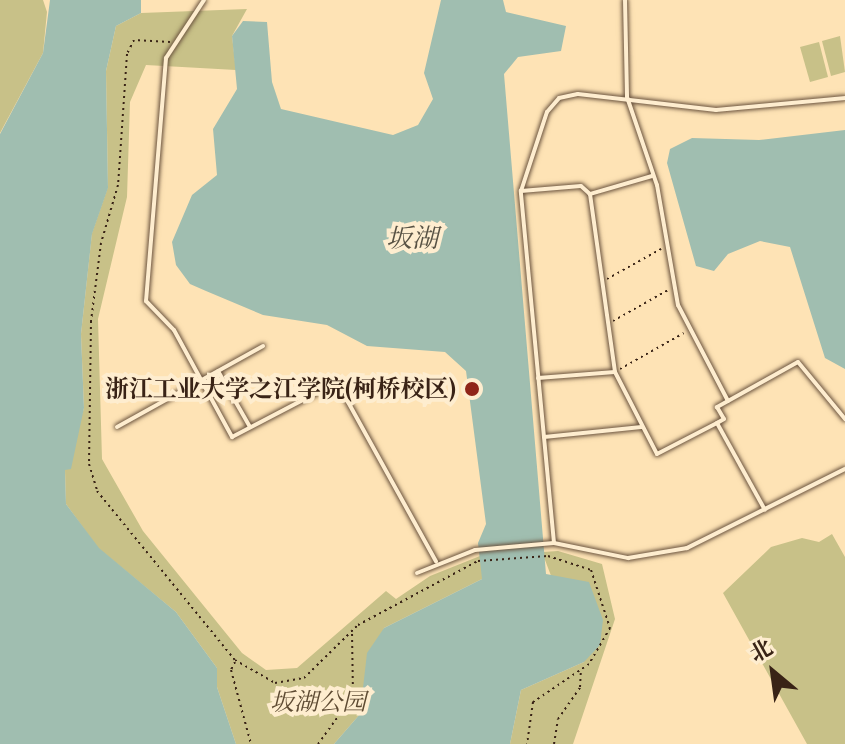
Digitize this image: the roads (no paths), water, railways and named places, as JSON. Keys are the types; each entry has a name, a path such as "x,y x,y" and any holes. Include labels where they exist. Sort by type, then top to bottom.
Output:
{"lane":[{"path":"204,0 166,58 146,301 174,330 232,437 337,382 436,561"},
{"path":"625,0 627,97 652,176 675,286 691,330 728,401"},
{"path":"554,543 521,191 547,112 559,98 627,97 716,110 845,98"},
{"path":"590,194 652,176"},
{"path":"521,191 581,186 590,194 615,372 657,454 724,419 717,407 798,362 845,419"},
{"path":"117,427 263,346"},
{"path":"218,371 250,427"},
{"path":"538,378 615,372"},
{"path":"717,423 765,510"},
{"path":"544,437 641,427"},
{"path":"417,573 436,561 475,550 554,543 608,556 652,555 704,541 845,469"}],"water":[{"path":"50,0 141,0 141,13 116,26 106,71 108,188 92,234 81,334 84,408 71,469 65,470 66,504 99,548 176,612 217,668 217,687 236,744 0,744 0,134 43,53"},
{"name":"坂湖","path":"441,0 503,0 506,12 566,26 561,51 518,57 504,74 546,574 589,582 603,620 600,645 584,662 521,690 510,744 334,744 360,714 367,653 384,628 482,579 478,543 486,524 466,371 445,352 367,346 327,325 263,315 190,284 176,265 172,242 192,195 217,175 213,129 237,89 232,36 243,21 267,22 272,82 281,109 393,135 418,125 433,99 424,73"},
{"path":"845,130 845,369 825,358 790,247 760,241 728,254 714,271 696,266 667,163 670,149 692,138 759,140"}],"place":[{"name":"浙江工业大学之江学院(柯桥校区)","path":"472,389"}],"park label":[{"name":"坂湖公园","path":"318,702"}]}
